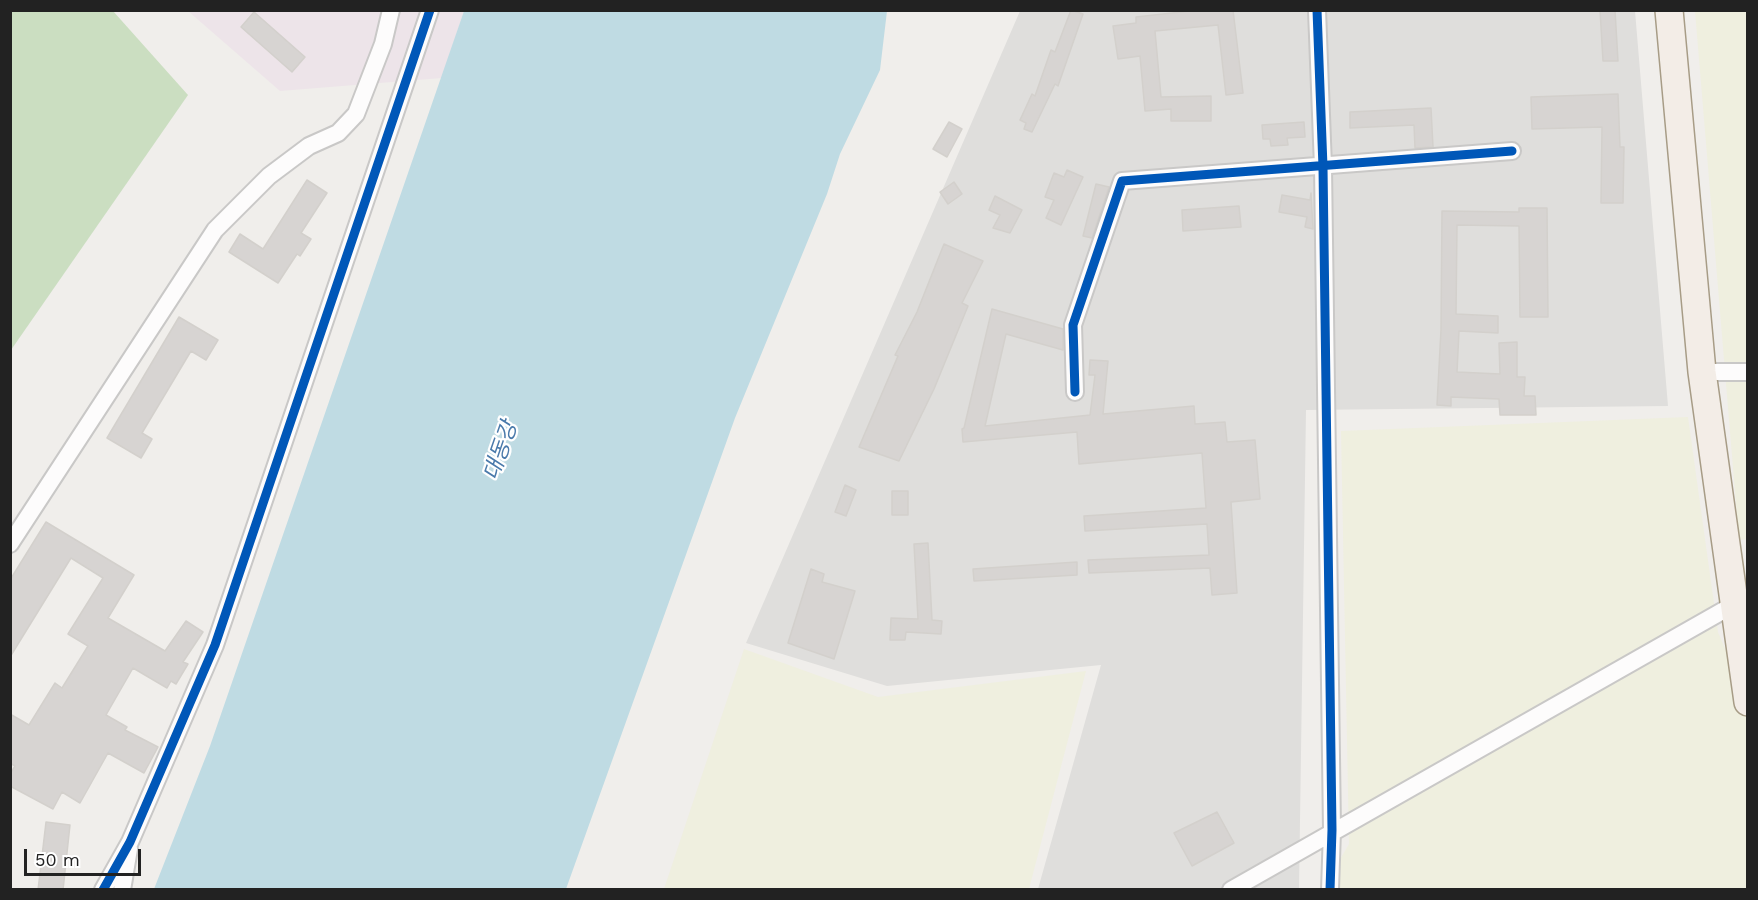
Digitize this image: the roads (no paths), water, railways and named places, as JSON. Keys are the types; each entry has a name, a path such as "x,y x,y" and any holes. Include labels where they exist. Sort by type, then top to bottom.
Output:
{"main road":[{"path":"1669,10 1702,372 1748,702"}],"street":[{"path":"10,544 214,230 269,176 309,146 338,132 356,114 383,44 391,10"},
{"path":"103,890 130,842 215,645 430,10"},
{"path":"1317,10 1323,167 1332,830 1330,890"},
{"path":"1075,392 1073,325 1122,181 1512,151"},
{"path":"1702,372 1748,372"},
{"path":"1231,890 1332,830 1733,605"},
{"path":"122,890 130,842"}],"water":[{"name":"대동강","path":"464,11 887,11 880,70 840,154 827,194 735,418 566,889 154,889 210,746"}]}
